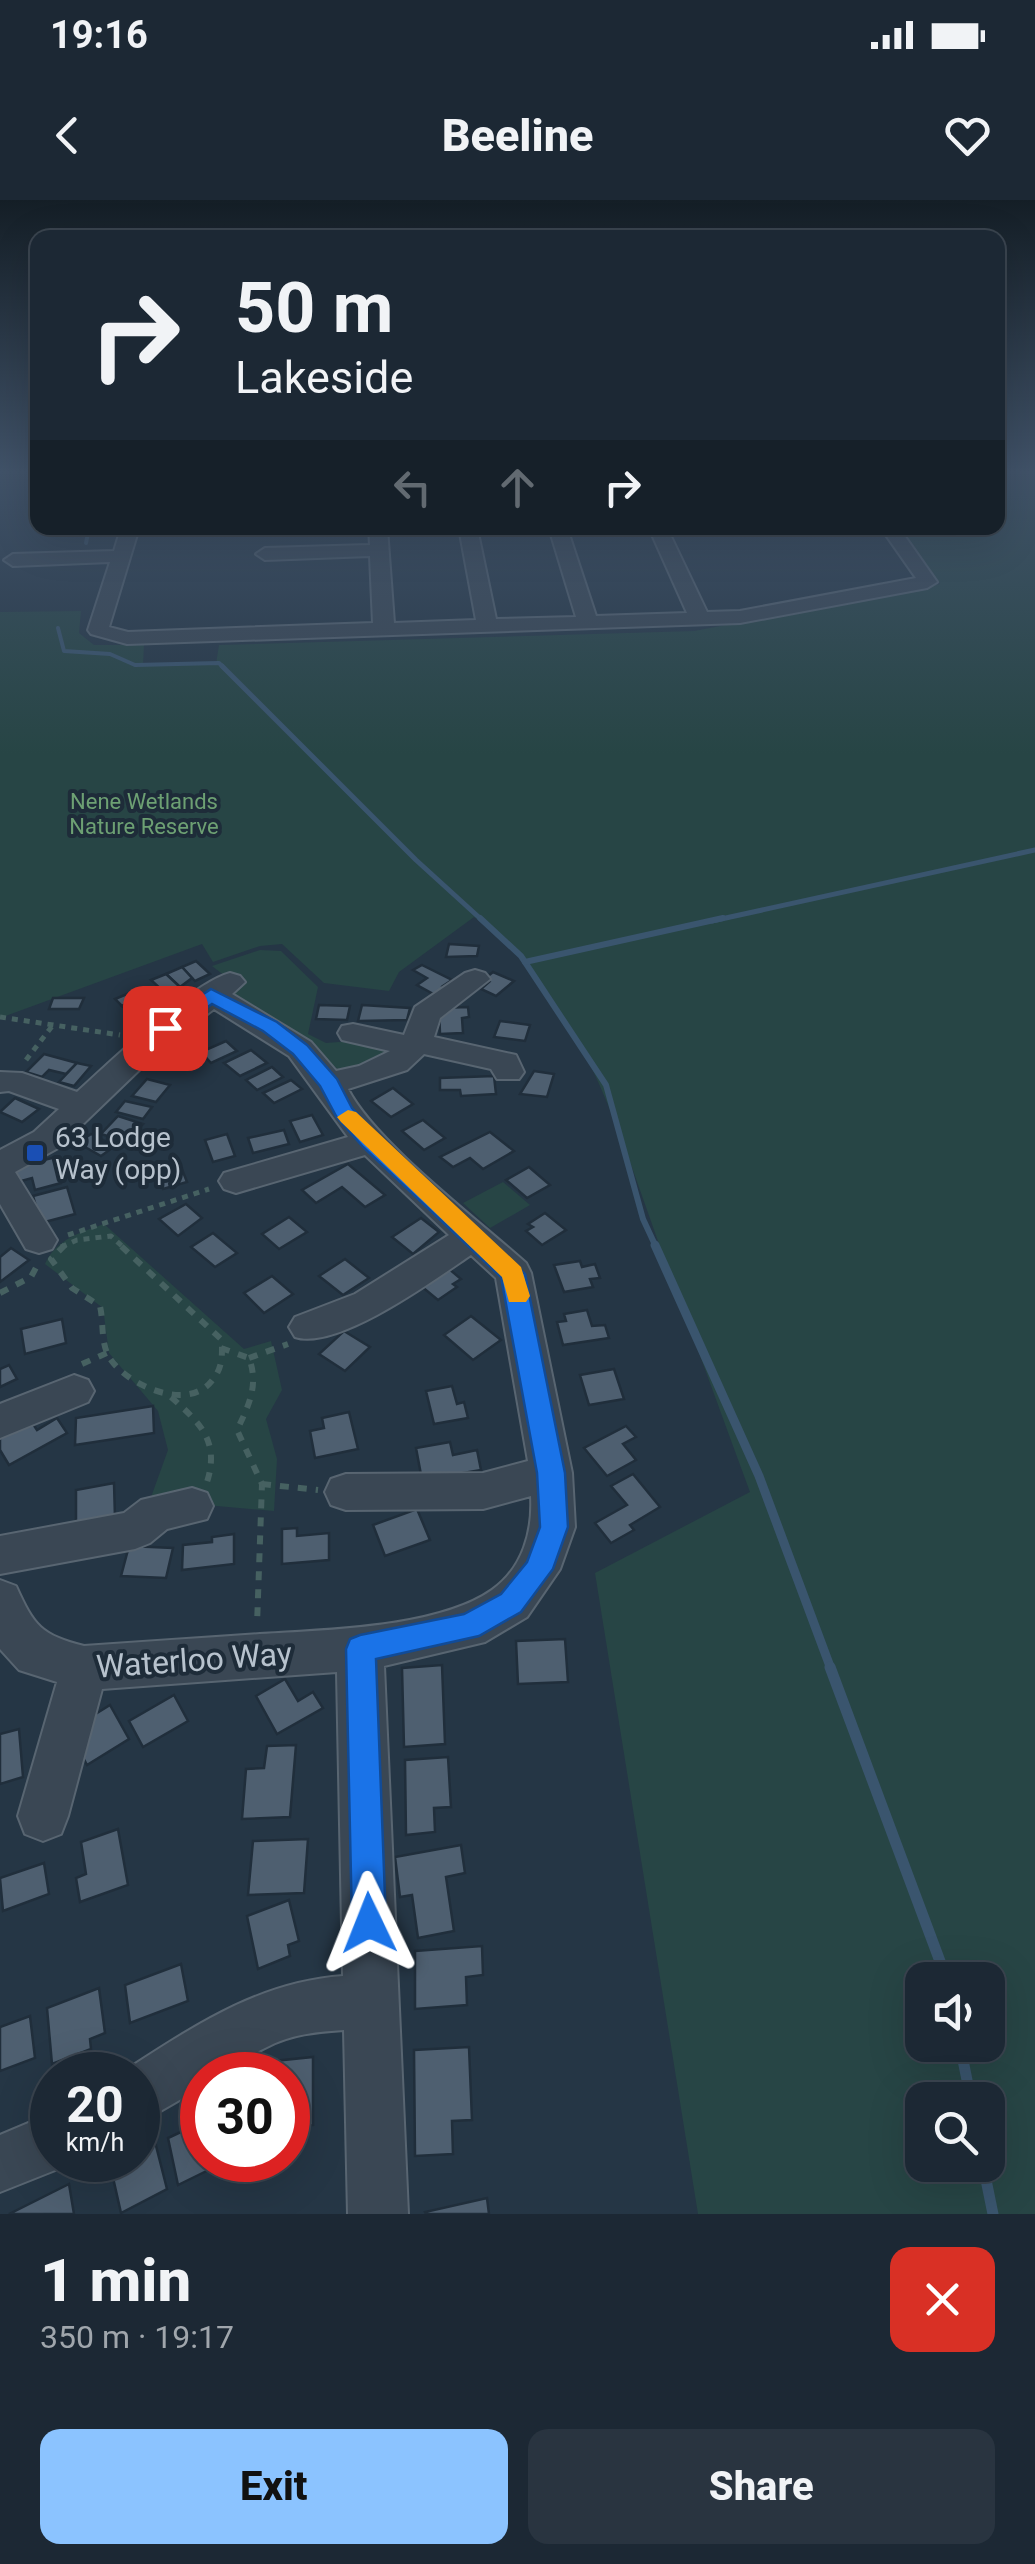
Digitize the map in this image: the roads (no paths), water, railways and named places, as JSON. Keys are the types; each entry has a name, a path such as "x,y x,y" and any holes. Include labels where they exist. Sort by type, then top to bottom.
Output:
{"street":[{"path":"119,566 98,630 127,638 782,612 927,582 919,566"},
{"path":"381,566 384,630"},
{"path":"475,566 487,626"},
{"path":"570,566 588,622"},
{"path":"676,566 700,618"},
{"path":"329,1083 384,1069 415,1045 426,1014 475,980"},
{"name":"Waterloo Way","path":"0,1600 12,1628 36,1654 84,1668 360,1649 469,1626 511,1603 538,1569 554,1527 551,1473 513,1274 371,1142 343,1112 329,1083 300,1049 221,989 150,1042 83,1106"},
{"path":"353,1033 505,1062 508,1072"},
{"path":"0,1165 46,1140 83,1106 12,1074"},
{"path":"261,1184 371,1142"},
{"path":"0,1175 39,1240"},
{"path":"308,1327 368,1304 474,1236"},
{"path":"0,1422 74,1392"},
{"path":"346,1492 483,1491 551,1473"},
{"path":"0,1556 135,1530 156,1512 192,1506"},
{"path":"360,1649 378,2214"},
{"path":"43,1816 84,1668"},
{"path":"160,2081 247,2027 300,2006 372,2001"}],"waterway":[{"path":"58,628 64,651 110,654 135,665 219,663 416,860 483,921"},
{"path":"712,921 1035,850"},
{"path":"480,918 521,956 606,1085 643,1219 656,1247"},
{"path":"525,962 723,918"},
{"path":"655,1245 759,1476 831,1669"},
{"path":"830,1667 940,1962"},
{"path":"963,2062 967,2082"},
{"path":"986,2182 993,2214"}],"place":[{"name":"63 Lodge Way (opp)","path":"35,1153"}],"park label":[{"name":"Nene Wetlands Nature Reserve","path":"144,814"}]}
